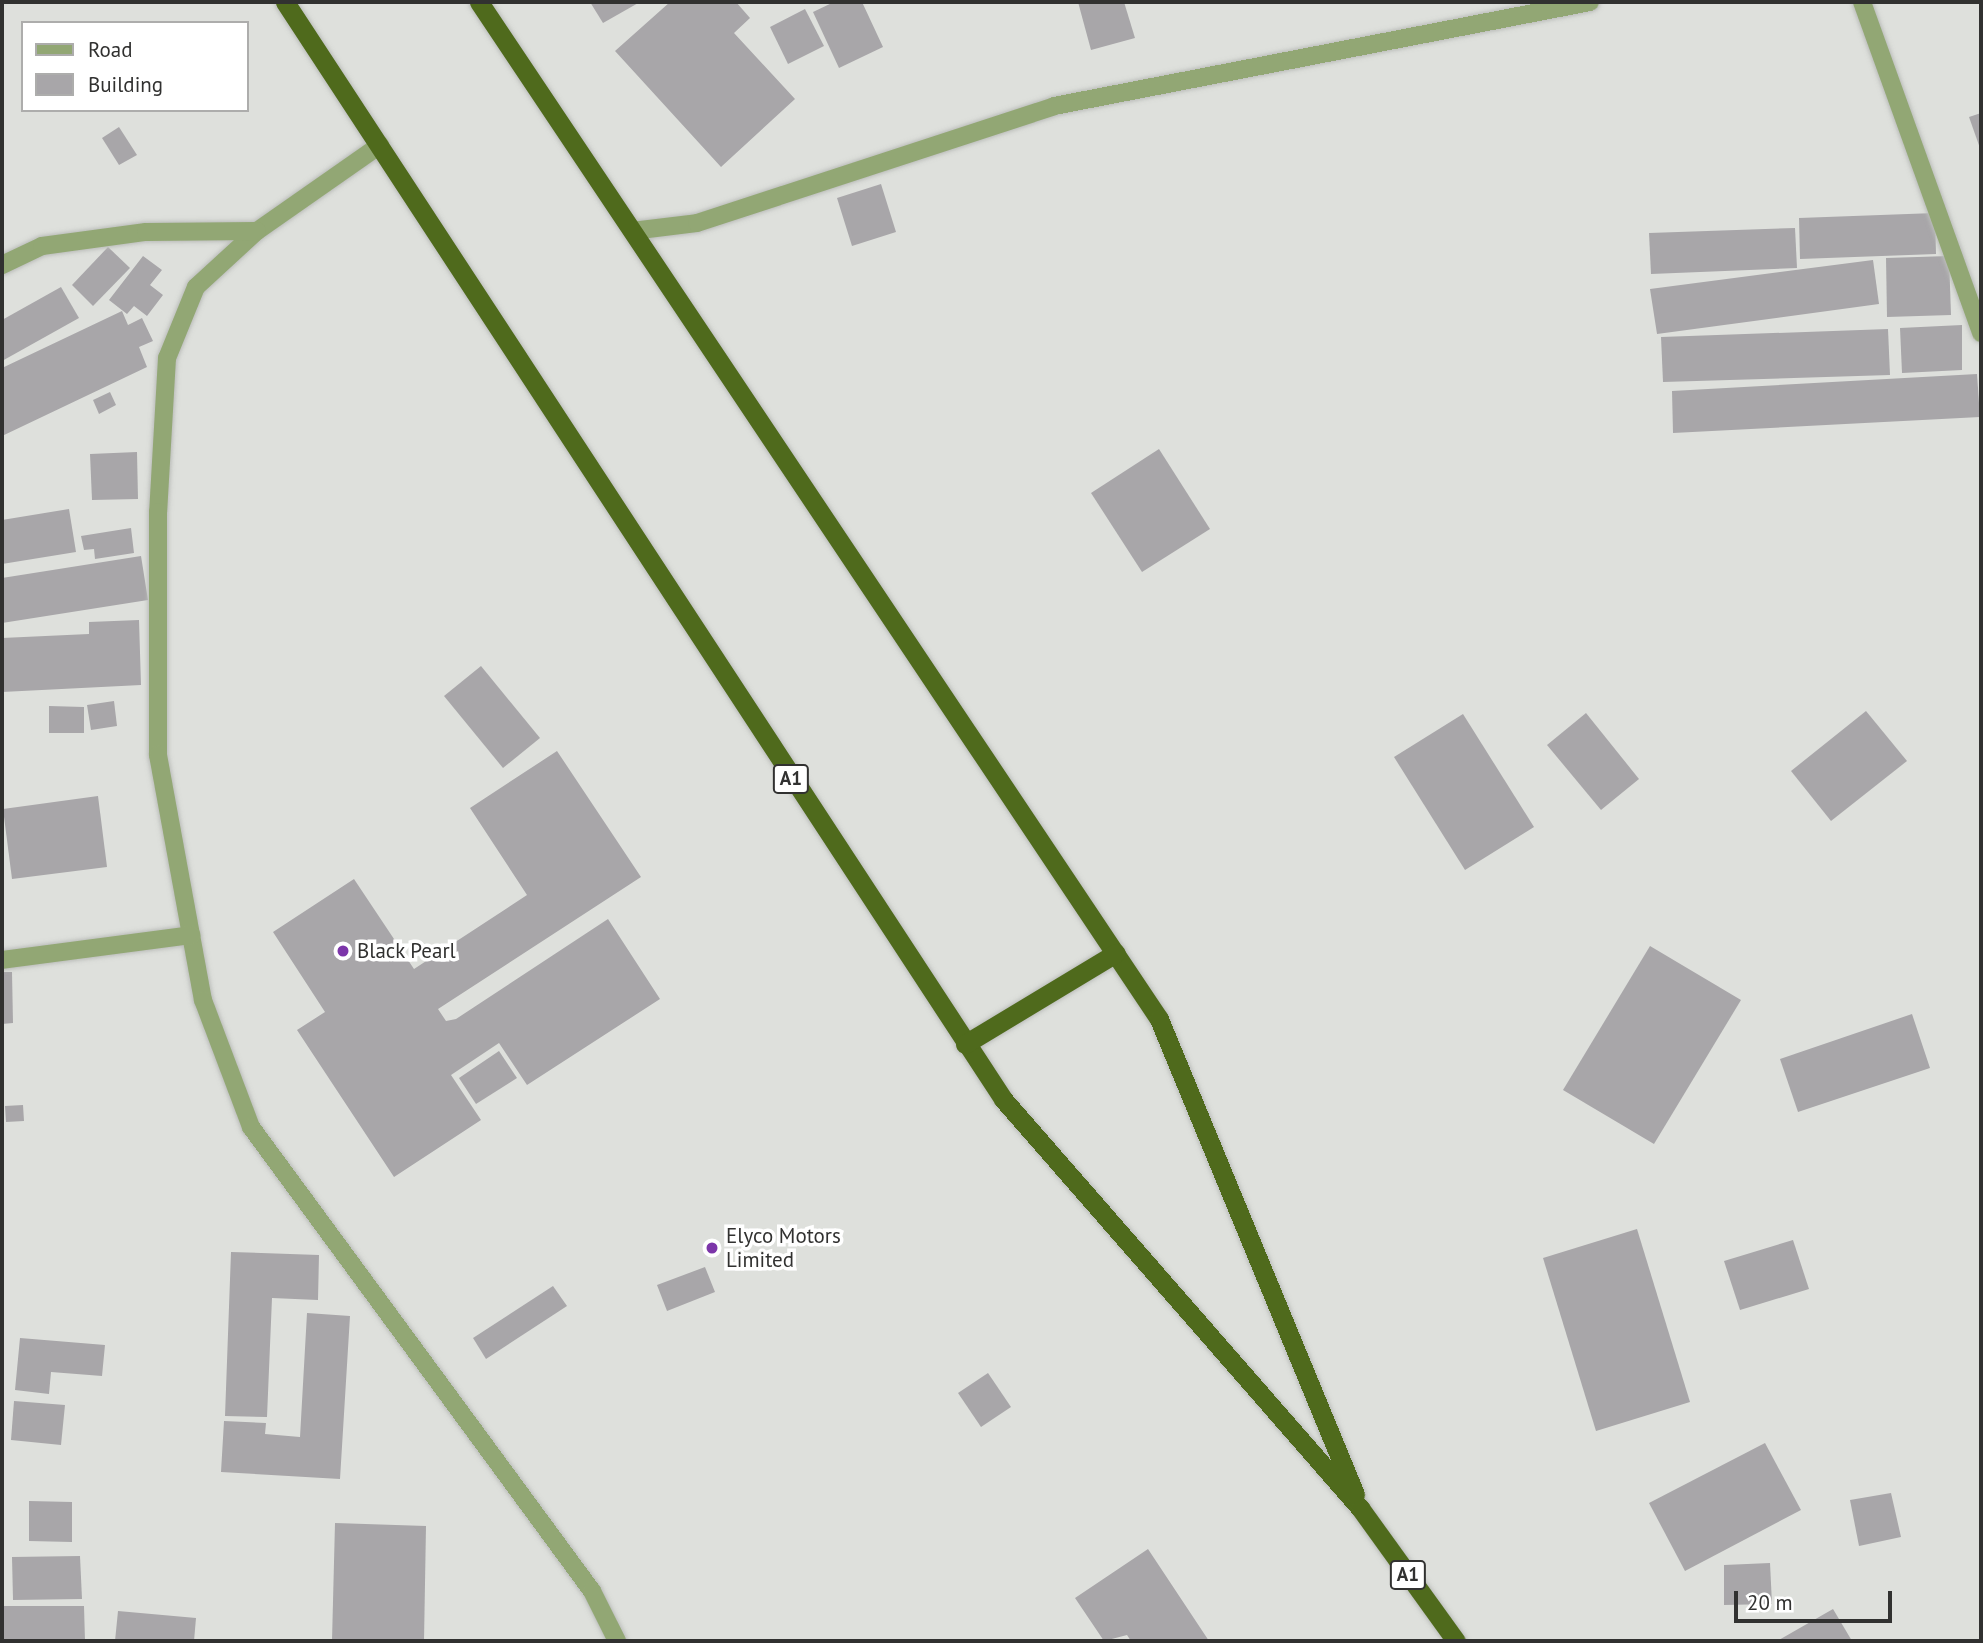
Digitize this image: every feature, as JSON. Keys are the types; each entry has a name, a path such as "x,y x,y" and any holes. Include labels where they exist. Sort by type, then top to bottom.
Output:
{"highway":[{"name":"A1","path":"285,2 1003,1099 1360,1508 1456,1641"},
{"name":"A1","path":"479,2 1159,1019 1360,1508"},
{"path":"965,1044 1116,953"}],"street":[{"path":"632,231 697,223 1054,106 1590,2"},
{"path":"1862,2 1981,332"},
{"path":"380,145 257,231 196,287 167,358 158,512 158,755 203,1000 251,1127 592,1591 617,1641"},
{"path":"2,265 42,246 146,232 257,231"},
{"path":"2,960 191,935"}],"building":[{"path":"590,2 640,2 603,23"},
{"path":"670,2 736,2 750,18 734,33 795,99 721,167 615,51"},
{"path":"834,2 862,2 883,47 839,68 813,12"},
{"path":"1078,2 1124,2 1135,38 1091,50"},
{"path":"805,9 824,46 788,64 770,27"},
{"path":"1981,113 1981,151 1969,117"},
{"path":"119,127 137,155 119,165 102,138"},
{"path":"881,184 896,232 852,246 837,198"},
{"path":"1935,213 1936,254 1800,259 1799,218"},
{"path":"1795,228 1797,268 1651,274 1649,233"},
{"path":"108,247 130,268 93,306 72,285"},
{"path":"143,256 162,270 150,285 163,295 147,316 134,306 127,314 109,300"},
{"path":"1949,256 1951,315 1887,317 1886,258"},
{"path":"1873,260 1879,304 1657,334 1650,289"},
{"path":"61,287 79,318 2,361 2,320"},
{"path":"122,311 128,325 142,318 153,341 139,347 147,367 2,436 2,368"},
{"path":"1962,325 1962,370 1902,373 1900,328"},
{"path":"1888,329 1890,375 1663,382 1661,337"},
{"path":"1977,374 1980,417 1673,433 1672,391"},
{"path":"110,392 116,405 99,414 93,400"},
{"path":"1159,449 1210,529 1142,572 1091,493"},
{"path":"137,452 138,499 92,500 90,454"},
{"path":"69,509 76,552 2,564 2,520"},
{"path":"131,528 134,553 95,559 94,549 84,550 81,536"},
{"path":"141,556 148,600 2,623 2,578"},
{"path":"139,620 141,685 2,692 2,638 89,634 89,622"},
{"path":"481,666 540,738 503,768 444,696"},
{"path":"114,701 117,726 91,730 87,705"},
{"path":"49,706 84,707 84,733 49,733"},
{"path":"1866,711 1907,761 1831,821 1791,771"},
{"path":"1586,713 1639,779 1601,810 1547,745"},
{"path":"1463,714 1534,827 1465,870 1394,757"},
{"name":"Black Pearl","path":"557,751 641,877 438,1009 446,1021 456,1019 608,919 660,999 527,1085 499,1043 451,1075 481,1120 394,1177 297,1030 325,1012 273,932 354,879 414,969 527,895 470,808"},
{"path":"98,796 107,867 12,879 3,809"},
{"path":"1650,946 1741,1000 1654,1144 1563,1090"},
{"path":"2,972 12,972 13,1023 2,1024"},
{"path":"1912,1014 1930,1068 1798,1112 1780,1059"},
{"path":"499,1051 517,1078 476,1104 459,1078"},
{"path":"23,1105 24,1121 6,1122 5,1106"},
{"path":"1637,1229 1690,1402 1596,1431 1543,1258"},
{"path":"1793,1240 1809,1289 1740,1310 1724,1261"},
{"path":"231,1252 319,1255 318,1300 272,1298 267,1417 225,1416"},
{"path":"705,1267 715,1292 667,1311 657,1285"},
{"path":"553,1286 567,1306 486,1359 473,1338"},
{"path":"307,1313 350,1316 340,1479 221,1472 224,1421 266,1423 265,1434 300,1437"},
{"path":"20,1338 105,1345 102,1376 51,1372 49,1394 15,1390"},
{"path":"988,1373 1011,1407 981,1427 958,1393"},
{"path":"14,1401 65,1405 61,1445 11,1440"},
{"path":"1765,1443 1801,1510 1685,1571 1649,1503"},
{"path":"1891,1493 1901,1537 1859,1546 1850,1500"},
{"path":"29,1501 72,1502 72,1542 29,1541"},
{"path":"335,1523 426,1526 424,1641 332,1641"},
{"path":"1148,1549 1209,1641 1131,1641 1127,1635 1104,1641 1075,1598"},
{"path":"80,1556 82,1599 13,1600 12,1557"},
{"path":"1770,1563 1772,1604 1724,1605 1724,1565"},
{"path":"2,1606 84,1606 85,1641 2,1641"},
{"path":"1833,1609 1852,1641 1777,1641"},
{"path":"118,1611 196,1618 194,1641 115,1641"}],"place":[{"name":"Black Pearl","path":"343,951"},
{"name":"Elyco Motors Limited","path":"712,1248"}]}
